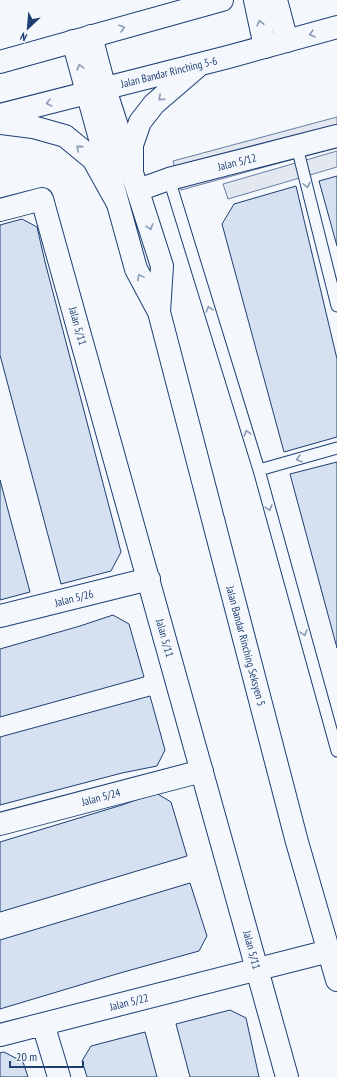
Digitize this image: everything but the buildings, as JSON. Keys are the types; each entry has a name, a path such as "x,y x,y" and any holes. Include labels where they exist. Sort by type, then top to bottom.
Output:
{"street":[{"path":"154,19 177,0"},
{"path":"0,62 222,0"},
{"path":"255,0 265,47"},
{"path":"276,0 287,40"},
{"name":"Jalan Bandar Rinching 5-6","path":"0,115 228,57 337,26"},
{"path":"82,39 96,91 117,202 136,269 159,312"},
{"path":"135,181 132,145 140,122 154,104 201,63"},
{"path":"96,91 135,181 162,266 159,312"},
{"path":"0,123 33,127 65,136 93,160 117,202"},
{"name":"Jalan 5/12","path":"135,181 169,179 337,136"},
{"name":"Jalan 5/11","path":"0,210 42,199 287,1077"},
{"name":"Jalan Bandar Rinching Seksyen 5","path":"159,312 297,842 337,980"},
{"name":"Jalan 5/26","path":"0,616 149,579"},
{"name":"Jalan 5/24","path":"0,824 202,771"},
{"name":"Jalan 5/22","path":"0,1036 329,951"},
{"path":"43,1024 59,1077"}],"lane":[{"path":"298,147 337,306"},
{"path":"169,179 259,470 337,751"},
{"path":"259,470 337,448"}],"shaded area":[{"path":"337,117 337,147 181,190 173,161"},
{"path":"337,151 337,167 228,199 223,184"}]}
